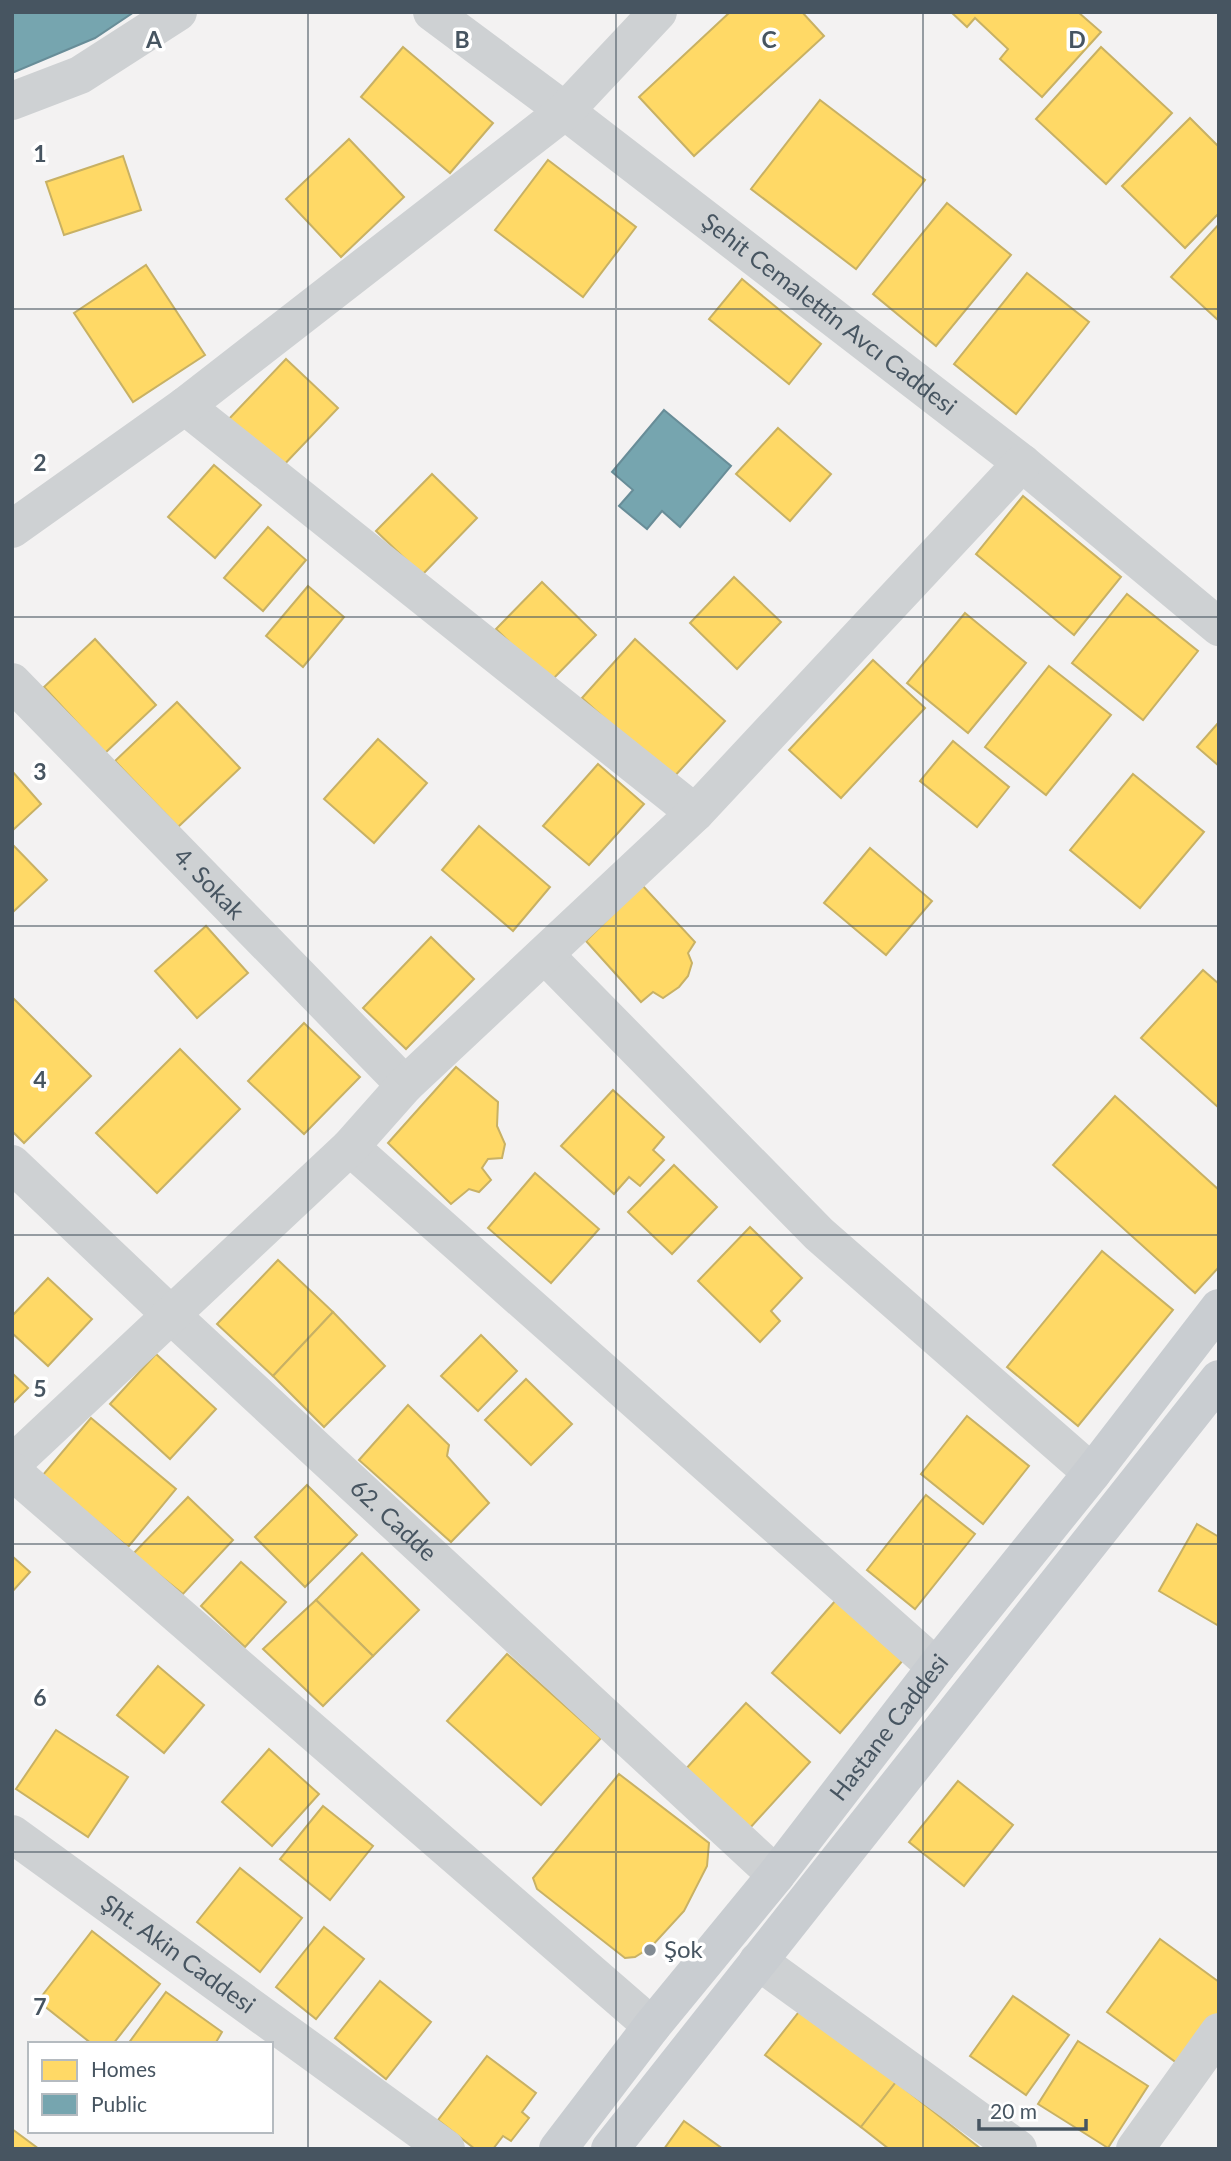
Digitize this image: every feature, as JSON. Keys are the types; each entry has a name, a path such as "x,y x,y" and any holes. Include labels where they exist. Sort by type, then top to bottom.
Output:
{"main road":[{"name":"Hastane Caddesi","path":"558,2149 652,2026 776,1875 936,1667 1092,1473 1219,1308"},
{"name":"Hastane Caddesi","path":"610,2149 1216,1387"}],"street":[{"path":"12,101 80,75 178,12"},
{"name":"Şehit Cemalettin Avcı Caddesi","path":"432,12 565,111 1022,463 1219,626"},
{"path":"12,530 185,405 565,111 657,12"},
{"path":"185,405 695,813"},
{"path":"12,1464 350,1147 405,1085 695,813 1022,463"},
{"name":"4. Sokak","path":"12,682 405,1085"},
{"path":"545,955 819,1234 1092,1473"},
{"path":"350,1147 936,1667"},
{"name":"62. Cadde","path":"12,1164 170,1314 776,1875"},
{"path":"12,1471 652,2026"},
{"name":"Şht. Akin Caddesi","path":"12,1834 446,2149"},
{"path":"758,1961 1018,2149"},
{"path":"1135,2149 1219,2032"}],"building: Homes":[{"path":"730,12 802,12 824,36 694,156 639,97"},
{"path":"951,12 1078,12 1101,32 1042,97 1000,59 1008,49 975,18 967,27"},
{"path":"403,47 493,123 450,173 361,97"},
{"path":"1101,47 1172,113 1106,184 1036,119"},
{"path":"820,100 925,180 856,269 751,189"},
{"path":"1190,118 1219,147 1219,213 1185,248 1122,186"},
{"path":"349,139 404,197 341,257 286,199"},
{"path":"123,156 141,210 64,235 46,182"},
{"path":"548,160 636,227 583,297 495,230"},
{"path":"947,203 1011,255 936,346 873,294"},
{"path":"1219,224 1219,321 1171,277"},
{"path":"146,265 205,355 133,402 74,313"},
{"path":"1027,273 1089,322 1016,414 954,364"},
{"path":"742,279 821,344 789,384 709,319"},
{"path":"286,359 338,408 279,470 227,421"},
{"path":"778,428 831,474 790,521 736,474"},
{"path":"214,465 261,505 215,558 168,517"},
{"path":"432,474 477,518 422,575 376,531"},
{"path":"1023,496 1121,577 1074,635 976,554"},
{"path":"268,527 306,560 263,611 224,578"},
{"path":"734,577 781,622 737,669 690,623"},
{"path":"542,582 596,635 550,682 496,629"},
{"path":"308,586 344,617 303,667 266,636"},
{"path":"1127,594 1198,651 1143,720 1072,663"},
{"path":"965,613 1026,663 968,733 907,683"},
{"path":"95,639 156,705 105,753 44,687"},
{"path":"635,639 725,721 672,779 582,698"},
{"path":"873,660 925,708 841,798 789,750"},
{"path":"1049,666 1111,715 1046,795 985,747"},
{"path":"177,702 240,768 178,827 115,761"},
{"path":"1219,722 1219,766 1197,747"},
{"path":"378,739 427,783 374,843 324,799"},
{"path":"953,741 1009,787 977,827 920,781"},
{"path":"598,764 644,804 589,865 543,826"},
{"path":"12,771 41,804 12,831"},
{"path":"1133,774 1204,832 1140,908 1070,850"},
{"path":"479,826 550,887 513,931 442,870"},
{"path":"12,844 47,880 12,913"},
{"path":"870,848 932,901 886,955 824,903"},
{"path":"642,885 695,942 688,953 692,963 688,976 679,987 663,998 653,992 641,1002 586,941"},
{"path":"206,926 248,973 197,1018 155,971"},
{"path":"431,937 474,979 406,1049 363,1008"},
{"path":"1203,970 1219,984 1219,1108 1141,1038"},
{"path":"12,997 91,1076 24,1143 12,1131"},
{"path":"304,1023 360,1077 304,1134 248,1081"},
{"path":"180,1049 240,1109 157,1193 96,1133"},
{"path":"456,1067 498,1102 497,1126 505,1144 502,1158 488,1159 482,1168 491,1180 479,1192 469,1189 451,1204 388,1143"},
{"path":"613,1090 664,1137 653,1150 664,1160 640,1186 629,1177 614,1194 561,1146"},
{"path":"1115,1096 1219,1190 1219,1267 1195,1293 1053,1165"},
{"path":"674,1165 717,1207 672,1254 628,1212"},
{"path":"535,1173 599,1229 551,1283 488,1228"},
{"path":"750,1227 802,1278 771,1311 780,1321 760,1342 698,1281"},
{"path":"1102,1251 1173,1310 1078,1426 1007,1367"},
{"path":"278,1260 333,1312 273,1376 217,1324"},
{"path":"48,1278 92,1319 48,1366 12,1333 12,1316"},
{"path":"333,1312 385,1366 324,1427 273,1376"},
{"path":"481,1335 517,1371 478,1411 441,1376"},
{"path":"156,1354 216,1409 170,1459 110,1404"},
{"path":"12,1373 28,1388 12,1404"},
{"path":"526,1379 572,1424 531,1465 485,1420"},
{"path":"408,1405 449,1445 447,1456 489,1503 451,1542 359,1460"},
{"path":"967,1416 1029,1466 983,1524 921,1474"},
{"path":"91,1418 176,1489 128,1547 42,1476"},
{"path":"307,1485 357,1535 305,1587 255,1537"},
{"path":"926,1495 975,1534 915,1609 867,1570"},
{"path":"188,1497 233,1540 183,1594 133,1554"},
{"path":"1197,1524 1219,1537 1219,1626 1159,1591"},
{"path":"362,1553 419,1610 373,1656 316,1600"},
{"path":"12,1556 30,1572 12,1592"},
{"path":"241,1562 286,1602 245,1647 201,1606"},
{"path":"316,1600 373,1656 323,1706 263,1649"},
{"path":"836,1600 904,1659 840,1733 772,1673"},
{"path":"507,1654 601,1738 541,1805 447,1721"},
{"path":"158,1666 204,1705 164,1753 117,1715"},
{"path":"746,1703 810,1762 749,1829 684,1771"},
{"path":"56,1730 128,1777 88,1837 16,1789"},
{"path":"269,1749 319,1794 272,1846 222,1802"},
{"path":"619,1774 709,1843 707,1866 684,1911 651,1947 635,1957 625,1958 537,1889 533,1878"},
{"path":"958,1781 1013,1825 964,1886 909,1842"},
{"path":"323,1806 373,1846 330,1900 280,1859"},
{"path":"240,1868 302,1918 260,1972 197,1922"},
{"path":"324,1927 364,1959 316,2019 276,1987"},
{"path":"92,1931 160,1984 115,2042 89,2042 38,2001"},
{"path":"1160,1939 1219,1982 1219,2015 1181,2066 1107,2012"},
{"path":"380,1981 431,2022 386,2079 335,2038"},
{"path":"166,1992 222,2032 216,2042 129,2042"},
{"path":"1013,1996 1069,2035 1026,2095 970,2056"},
{"path":"802,2008 896,2082 861,2127 765,2055"},
{"path":"1078,2041 1148,2086 1108,2148 1038,2104"},
{"path":"487,2056 536,2093 522,2112 529,2118 511,2141 503,2136 493,2149 475,2149 438,2120"},
{"path":"896,2082 981,2149 889,2149 861,2127"},
{"path":"684,2121 723,2149 664,2149"},
{"path":"12,2129 39,2149 12,2149"}],"building: Public":[{"path":"12,12 134,12 95,38 12,73"},
{"path":"664,410 731,466 680,527 662,511 647,529 619,506 633,490 612,472"}],"place":[{"name":"Şok","path":"650,1950"}]}
